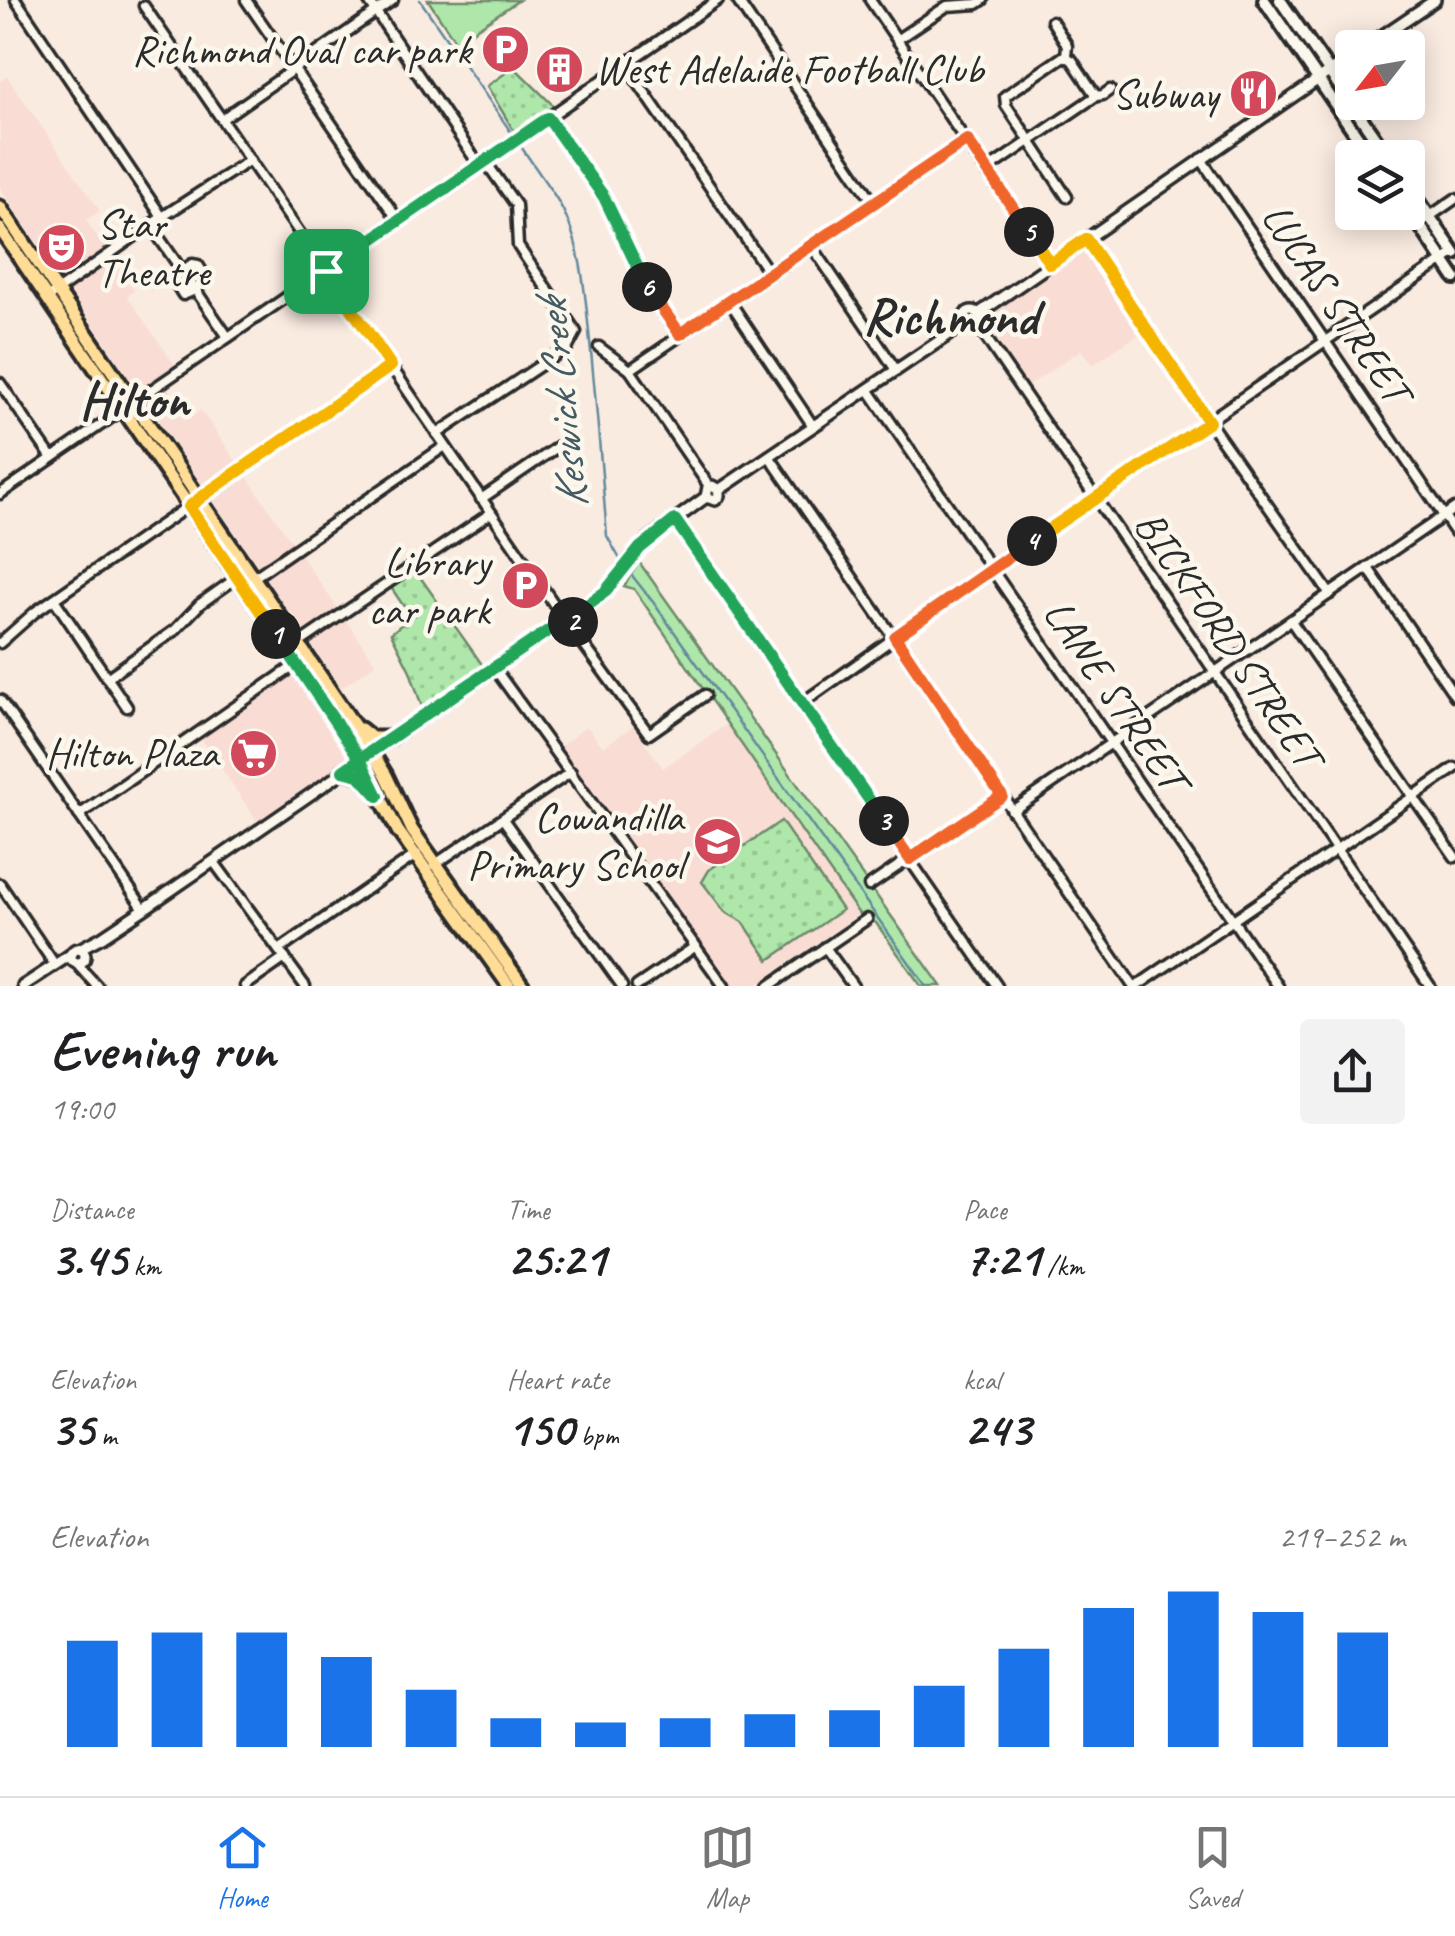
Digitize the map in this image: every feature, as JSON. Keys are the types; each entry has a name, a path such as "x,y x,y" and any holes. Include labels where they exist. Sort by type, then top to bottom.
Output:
{"main road":[{"path":"1264,0 1360,140"},
{"path":"1280,0 1377,140"},
{"path":"0,207 4,231 128,405 366,755 386,775 419,852"},
{"path":"1425,211 1454,253"},
{"path":"1422,230 1455,278"},
{"path":"245,578 298,644 302,661 350,720 372,738 392,738"},
{"path":"350,720 378,796"},
{"path":"343,771 359,775 378,796 508,986"},
{"path":"430,868 523,986"}],"street":[{"path":"16,0 162,218"},
{"path":"246,0 398,220"},
{"path":"368,0 516,205 518,246 576,332 568,348 438,434"},
{"path":"222,118 393,0"},
{"path":"326,271 718,0"},
{"path":"737,0 874,203"},
{"path":"870,0 1050,264"},
{"path":"898,39 947,6 984,0"},
{"path":"1388,30 1422,4 1435,0"},
{"path":"144,6 438,434 564,627 605,592 650,538 711,491 974,321 1335,68"},
{"path":"1052,21 1067,45 1066,56"},
{"path":"1067,197 1006,106 1005,96 1066,56 1096,96"},
{"path":"625,64 770,274"},
{"path":"987,170 1110,90"},
{"path":"548,118 604,197 648,289 680,334"},
{"path":"630,370 967,140"},
{"name":"LUCAS STREET","path":"1201,159 1455,532"},
{"path":"51,295 250,160"},
{"path":"1425,220 1455,199"},
{"path":"151,226 228,338"},
{"path":"1086,239 1330,594"},
{"path":"812,246 896,370"},
{"path":"802,703 1454,253"},
{"path":"182,271 196,264 206,276 206,282 195,290"},
{"path":"0,494 310,281"},
{"path":"730,302 813,426"},
{"name":"BICKFORD STREET","path":"974,321 1430,986"},
{"path":"599,347 630,370 711,491"},
{"path":"0,643 35,612 391,366"},
{"path":"0,383 52,458"},
{"name":"LANE STREET","path":"868,389 1278,986"},
{"path":"107,678 175,630 200,604 446,446"},
{"path":"481,499 559,446"},
{"path":"770,456 1135,986 1455,768"},
{"path":"1012,811 1455,508"},
{"path":"298,644 491,513"},
{"path":"675,520 997,986"},
{"path":"1368,568 1455,696"},
{"path":"54,599 127,707"},
{"path":"23,986 73,958 495,668 567,610 649,734 705,695"},
{"path":"1291,621 1455,858"},
{"path":"79,815 302,661"},
{"path":"495,668 724,986"},
{"path":"0,700 144,910"},
{"path":"430,868 570,772"},
{"path":"869,886 1002,796"},
{"path":"502,820 622,986"},
{"path":"245,986 419,852"},
{"path":"214,862 304,986"},
{"path":"0,884 97,986"},
{"path":"769,986 867,919"},
{"path":"637,986 696,946"},
{"path":"825,947 852,986"}],"shaded area":[{"path":"7,76 100,211 86,220 134,291 127,296 179,371 164,382 189,418 201,410 376,664 341,688 0,188 0,81"},
{"path":"1085,250 1141,333 1092,365 1081,350 1028,386 983,319"},
{"path":"297,671 355,757 257,821 200,737"},
{"name":"Cowandilla Primary School","path":"727,724 859,914 756,986 728,986 560,746 587,726 603,747 633,726 663,768"}],"green space":[{"path":"428,0 519,0 456,42"},
{"path":"514,67 559,111 518,138 487,86"},
{"path":"639,562 941,986 921,986 876,923 859,914 634,589 624,586"},
{"path":"413,567 486,670 422,707 391,633 411,617 388,583"},
{"path":"781,821 842,910 769,960 743,922 725,912 702,882 709,870"}],"waterway":[{"name":"Keswick Creek","path":"420,0 555,196 572,232 585,291 607,536 621,561"},
{"name":"Keswick Creek","path":"626,568 926,986"}],"place":[{"name":"Richmond Oval car park","path":"506,50"},
{"name":"West Adelaide Football Club","path":"560,69"},
{"name":"Subway","path":"1253,94"},
{"name":"Star Theatre","path":"62,248"},
{"name":"Library car park","path":"525,586"},
{"name":"Hilton Plaza","path":"253,753"},
{"name":"Cowandilla Primary School","path":"718,841"}],"district":[{"name":"Richmond","path":"950,317"},
{"name":"Hilton","path":"134,400"}],"route":[{"path":"326,271 391,366 189,507 356,751 360,759 343,771 359,775 378,796 360,759 558,624 570,626 573,615 605,592 640,548 675,520 910,859 1002,796 895,637 1209,422 1086,239 1050,264 967,140 680,334 648,289 604,197 548,118 326,271"}]}
